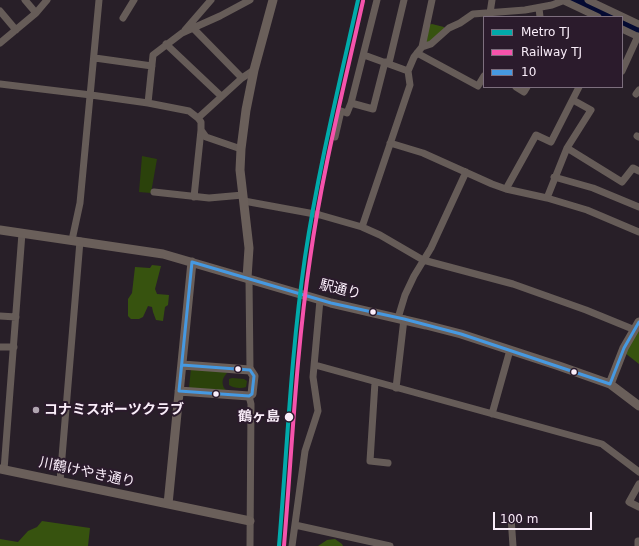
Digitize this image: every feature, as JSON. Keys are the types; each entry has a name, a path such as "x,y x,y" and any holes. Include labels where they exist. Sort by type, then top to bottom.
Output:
{"street":[{"path":"25,0 36,12"},
{"path":"0,43 36,12 47,0"},
{"path":"60,482 76,240 95,58 99,0"},
{"path":"123,18 134,0"},
{"path":"148,103 154,55 182,32 211,0"},
{"path":"182,32 220,16 250,0"},
{"path":"335,137 342,111 347,113 351,103 377,0"},
{"path":"351,103 373,109 404,0"},
{"path":"362,228 410,85 408,71 420,50 432,0"},
{"path":"490,13 492,0"},
{"path":"420,50 431,44 449,28 460,23 472,14 539,8 564,0 596,16"},
{"path":"588,0 622,16"},
{"path":"180,391 249,396 253,393 254,376 250,370 248,278 249,248 240,170 246,110 270,2"},
{"path":"539,8 540,16"},
{"path":"0,11 16,30"},
{"path":"623,16 639,24"},
{"path":"193,28 242,78"},
{"path":"623,29 638,36 623,69"},
{"path":"166,44 221,96"},
{"path":"420,50 478,86 483,78"},
{"path":"364,56 408,71"},
{"path":"95,58 152,66"},
{"path":"198,118 242,78 254,70"},
{"path":"0,84 148,103 189,111 201,122 194,197"},
{"path":"518,88 524,92 526,88"},
{"path":"506,189 536,135 550,142 579,88"},
{"path":"547,198 554,177 567,148 591,110 573,100"},
{"path":"200,130 206,137 241,149"},
{"path":"390,143 423,153 492,184 506,189 547,198 606,218 639,232"},
{"path":"567,148 622,182 633,168 639,171"},
{"path":"396,388 401,318 405,295 431,248 466,172"},
{"path":"554,177 593,188 639,207"},
{"path":"154,192 194,197 244,198 320,214 380,235 423,260 519,286 586,310 637,326 624,348 610,384"},
{"name":"駅通り","path":"0,230 163,254 320,300 401,318 460,334 610,384 639,406"},
{"path":"2,469 14,347 22,233"},
{"path":"168,504 192,262"},
{"path":"292,546 305,451 318,411 314,365 320,300"},
{"path":"0,316 16,317"},
{"path":"0,347 14,347"},
{"path":"492,414 510,350"},
{"path":"182,365 250,370"},
{"path":"314,365 602,444 639,472"},
{"path":"375,382 370,461 388,463"},
{"path":"249,396 251,404 250,546"},
{"name":"川鶴けやき通り","path":"2,469 250,521"},
{"path":"639,484 629,502 639,507"},
{"path":"511,517 513,546"},
{"path":"295,525 390,546"}],"green space":[{"path":"432,24 444,27 445,30 426,44 428,25"},
{"path":"142,156 157,159 151,193 139,192"},
{"path":"152,265 161,266 155,289 157,294 169,295 168,305 165,307 163,321 156,320 152,307 148,306 143,317 139,319 131,319 128,316 128,299 132,293 135,267 150,268"},
{"path":"639,328 639,364 625,353"},
{"path":"191,368 228,372 223,381 223,386 227,391 189,388"},
{"path":"229,379 244,379 247,381 246,387 237,388 229,385"},
{"path":"42,521 90,528 88,546 0,546 0,539 18,542 28,531 37,527"},
{"path":"335,539 343,546 318,546 327,540"}],"waterway":[{"path":"574,0 608,16"},
{"path":"623,23 639,31"}],"metro line":[{"name":"TJ","path":"279,546 296,329 305,257 322,160 358,0"}],"rail line":[{"name":"TJ","path":"284,546 301,330 310,259 327,162 363,1"}],"transit line":[{"name":"10","path":"182,365 250,370 254,376 252,394 249,396 179,391 192,262 331,303 404,319 461,334 610,384 624,348 639,322"}],"place":[{"name":"コナミスポーツクラブ","path":"36,410"},
{"name":"鶴ヶ島","path":"289,417"}]}
